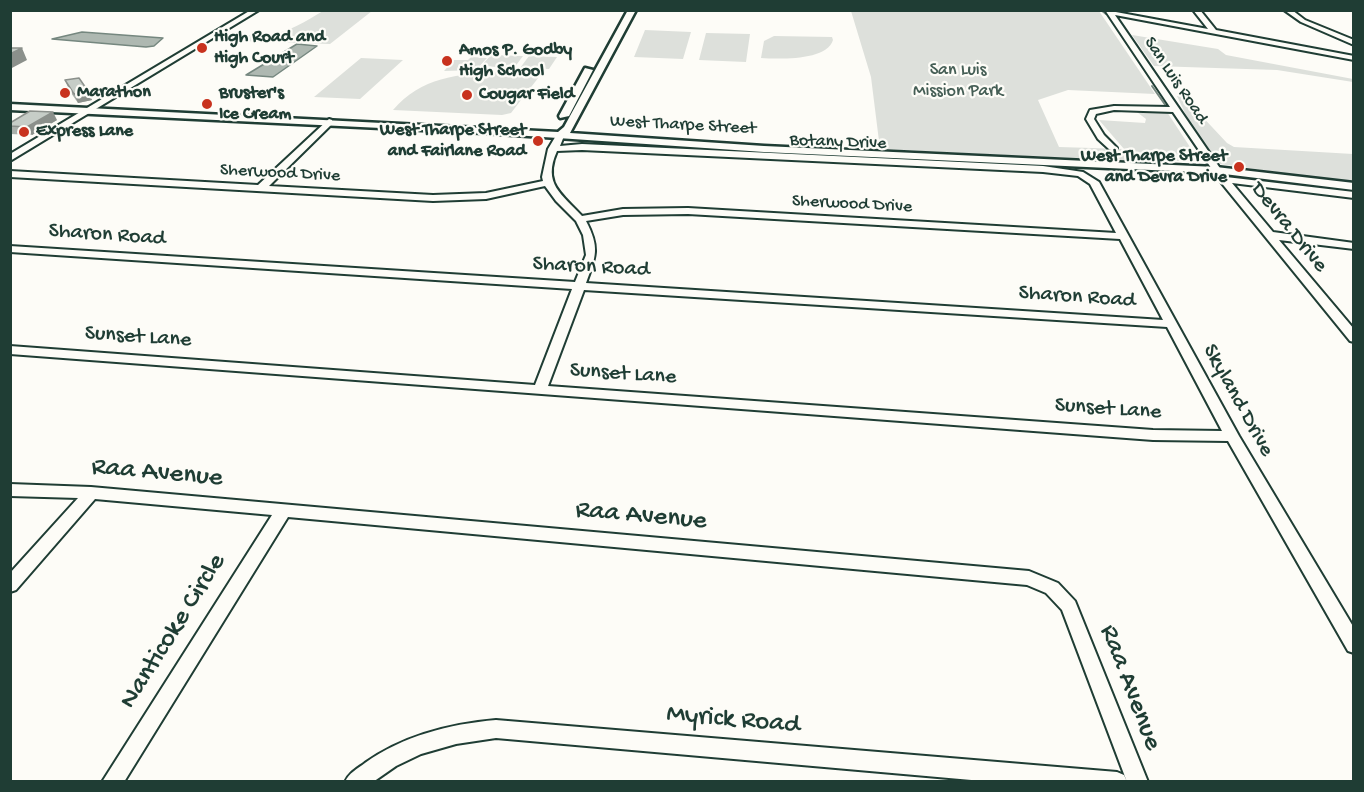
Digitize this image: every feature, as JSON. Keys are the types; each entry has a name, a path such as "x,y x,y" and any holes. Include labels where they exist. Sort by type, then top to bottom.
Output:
{"main road":[{"path":"627,11 596,79 568,129 560,136 557,128 583,78 627,11"},
{"path":"583,78 596,79"},
{"name":"West Tharpe Street","path":"10,107 329,122 1219,174 1353,187"}],"street":[{"path":"10,158 256,10"},
{"path":"1196,10 1214,34 1353,58"},
{"path":"1287,10 1353,43"},
{"path":"1110,13 1353,63"},
{"name":"San Luis Road","path":"1110,13 1219,174"},
{"path":"1324,30 1345,30"},
{"path":"1113,148 1093,126 1090,120 1093,112 1114,108 1175,110"},
{"path":"260,189 329,122"},
{"path":"540,390 591,255 588,231 547,183 545,166 560,136"},
{"name":"Botany Drive","path":"552,149 582,147 1043,169 1086,176"},
{"name":"Sherwood Drive","path":"10,174 452,199 486,196 547,183"},
{"path":"1219,174 1353,195"},
{"name":"Devra Drive","path":"1219,174 1353,338"},
{"name":"Skyland Drive","path":"1086,176 1094,182 1232,436 1353,645"},
{"name":"Sherwood Drive","path":"580,219 623,212 671,211 1122,236"},
{"path":"1268,235 1353,246"},
{"name":"Sharon Road","path":"10,249 1170,324"},
{"name":"Sunset Lane","path":"10,350 1153,435 1232,436"},
{"name":"Raa Avenue","path":"10,490 91,493 1036,580 1052,588 1069,606 1138,782"},
{"path":"10,585 91,493"},
{"name":"Nanticoke Circle","path":"112,782 283,511"},
{"name":"Myrick Road","path":"362,780 392,757 428,741 463,731 496,729 1118,782"}],"green space":[{"path":"323,11 372,11 330,44 212,40 225,35 275,34 296,26"},
{"name":"San Luis Mission Park","path":"851,11 1099,11 1155,94 1068,90 1038,100 1059,147 1124,149 1099,120 1145,123 1146,119 1133,109 1167,112 1190,147 1193,161 1131,161 880,149 871,77"},
{"path":"645,30 691,32 683,59 634,57"},
{"path":"706,33 750,34 746,62 699,60"},
{"path":"1132,35 1218,49 1226,55 1353,79 1353,82 1277,70 1154,66"},
{"path":"774,36 832,37 833,40 822,52 812,55 761,58 764,41"},
{"path":"491,55 523,56 514,68 481,66"},
{"path":"529,56 557,57 549,69 520,68"},
{"path":"471,57 487,58 476,70 444,71 454,60 468,60"},
{"path":"361,58 403,60 360,99 314,97"},
{"name":"Cougar Field","path":"498,72 542,73 511,113 502,115 393,110 416,90 441,79"},
{"path":"1177,96 1183,96 1227,143 1234,147 1353,154 1353,183 1220,164 1193,130"}],"shaded area":[{"path":"82,32 163,38 154,46 146,47 52,39"},
{"path":"297,44 317,46 273,77 246,75"}],"building":[{"path":"10,48 22,48 10,54"},
{"path":"79,78 88,91 74,94 65,80"},
{"path":"30,111 53,112 27,127 10,126 10,123"}],"waterway":[{"path":"1101,10 1106,14"},
{"path":"1119,16 1130,18"},
{"path":"1193,30 1211,33"},
{"path":"1219,35 1354,60"},
{"path":"1152,86 1166,106"}],"place":[{"name":"High Road and High Court","path":"202,48"},
{"name":"Amos P. Godby High School","path":"447,61"},
{"name":"Marathon","path":"65,93"},
{"name":"Cougar Field","path":"467,95"},
{"name":"Bruster's Ice Cream","path":"207,104"},
{"name":"Express Lane","path":"24,132"},
{"name":"West Tharpe Street and Fairlane Road","path":"538,141"},
{"name":"West Tharpe Street and Devra Drive","path":"1239,167"}]}
